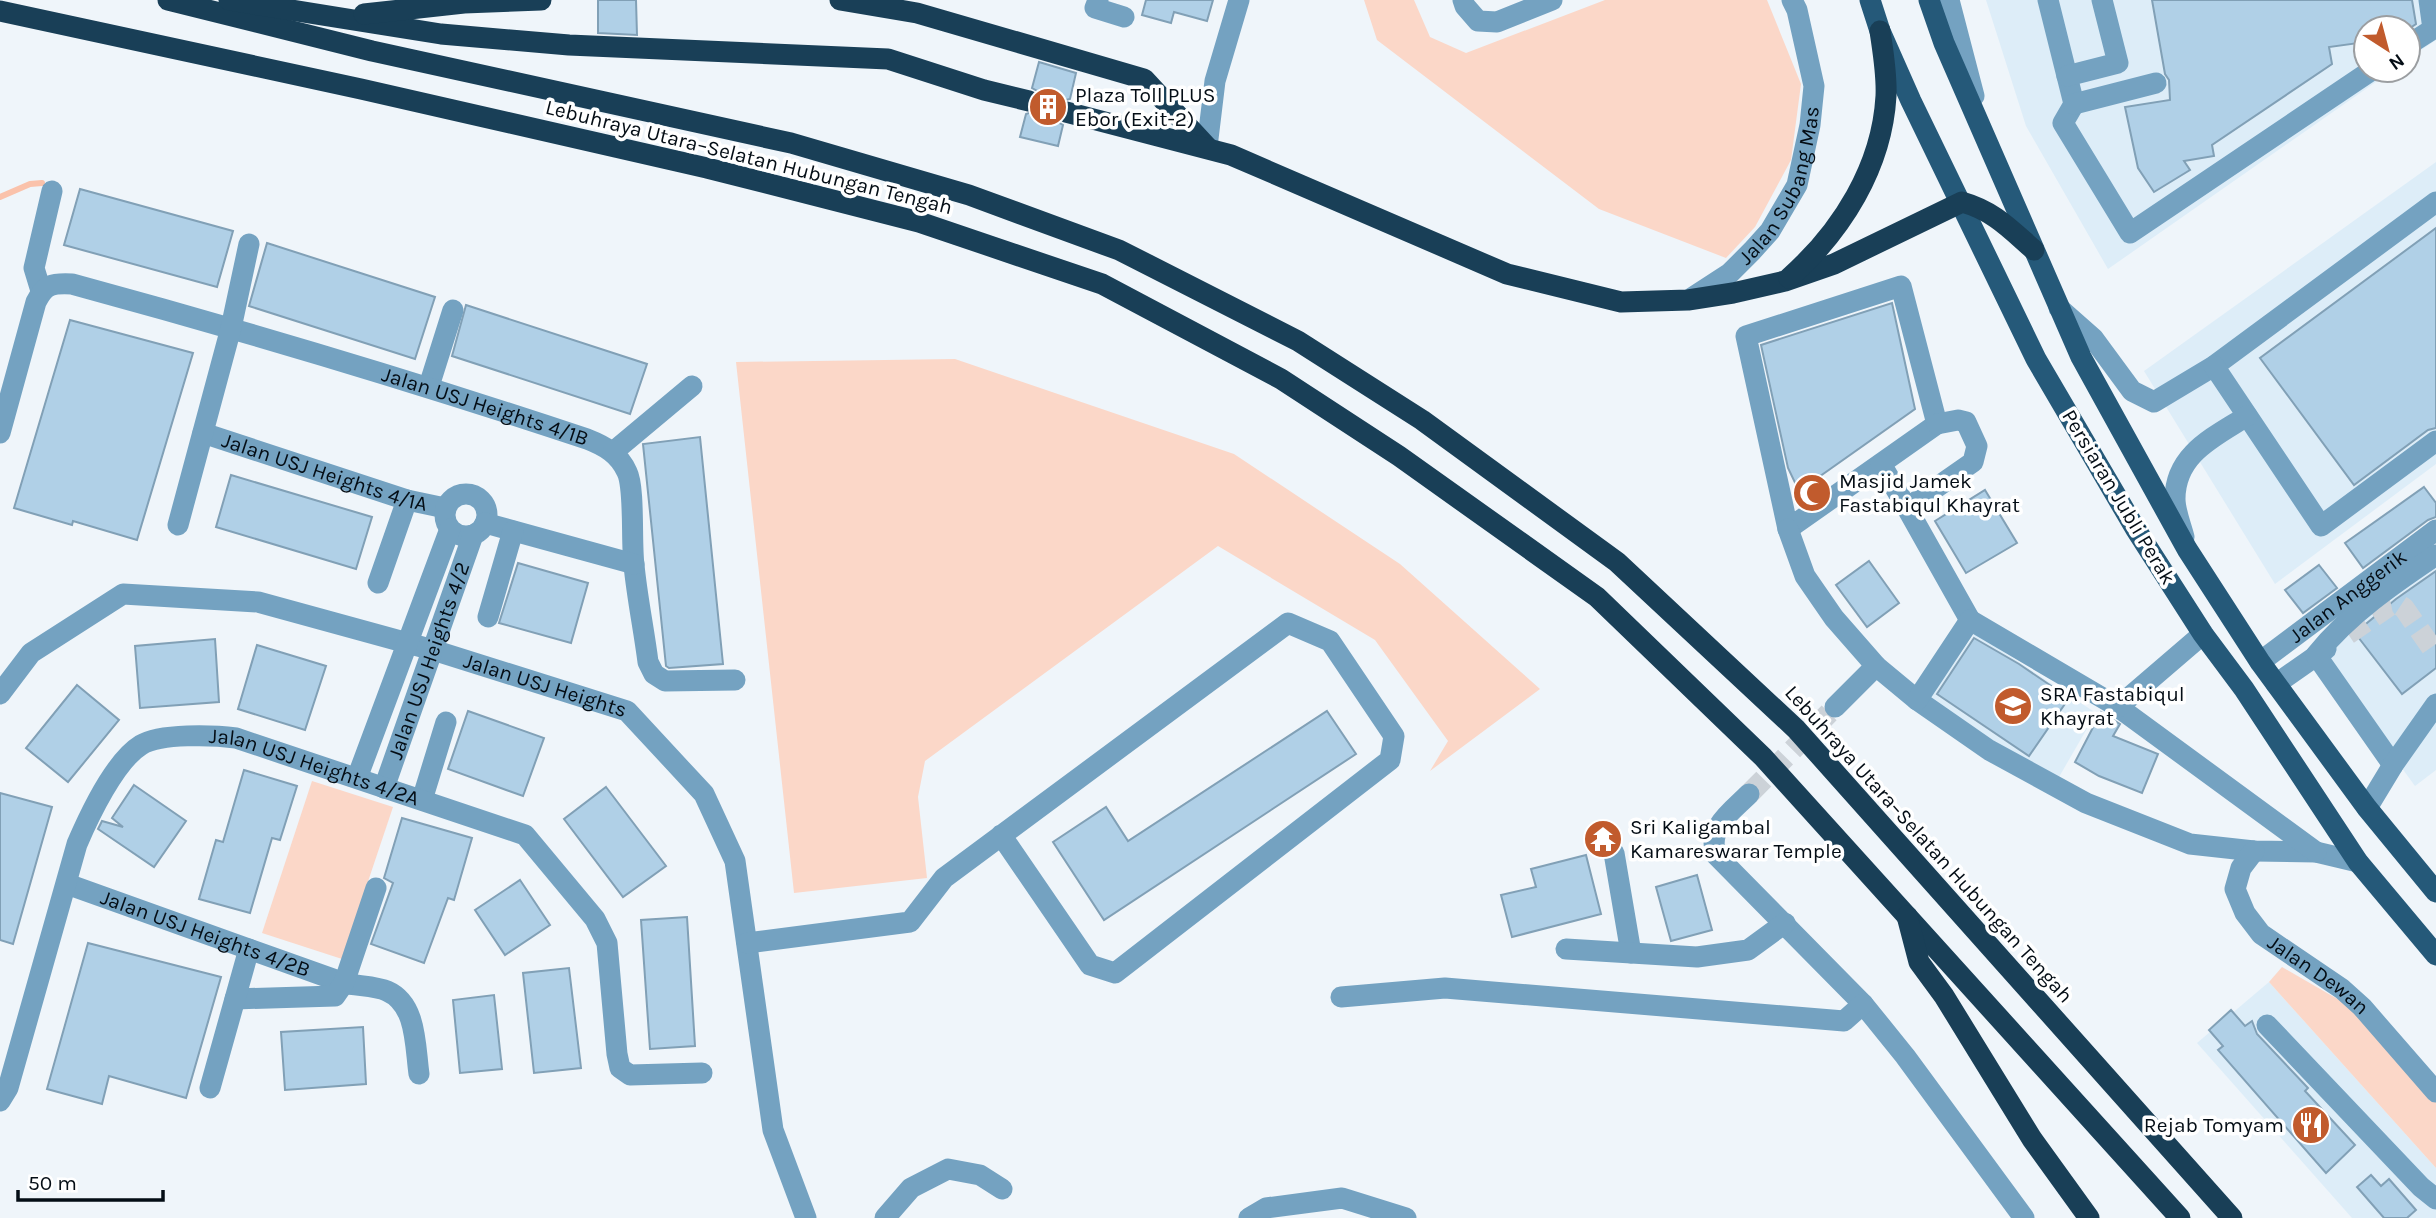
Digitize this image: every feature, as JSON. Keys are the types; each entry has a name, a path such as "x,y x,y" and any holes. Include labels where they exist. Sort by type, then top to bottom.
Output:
{"highway":[{"name":"Lebuhraya Utara–Selatan Hubungan Tengah","path":"168,0 372,51 791,143 969,195 1119,250 1298,341 1422,420 1617,562 1796,729 2232,1218"},
{"path":"229,0 441,34 569,45 888,59 1029,102"},
{"path":"341,17 464,3 541,0"},
{"path":"840,0 917,13 1144,79 1207,147"},
{"name":"Lebuhraya Utara–Selatan Hubungan Tengah","path":"0,11 361,89 707,168 919,222 1102,284 1281,379 1399,456 1597,597 1763,757 2180,1218"},
{"path":"1785,281 1804,265 1829,235 1853,203 1872,167 1886,97 1880,31"},
{"path":"1066,112 1231,155 1507,274 1621,302 1688,300 1785,281 1834,264 1962,202 1993,214 2034,250"},
{"path":"1907,914 1919,962 1944,996 2032,1139 2089,1218"}],"main road":[{"name":"Persiaran Jubli Perak","path":"1870,0 1880,31 1911,102 1962,202 2036,359 2135,528 2203,634 2244,689 2358,862 2436,955"},
{"name":"Persiaran Jubli Perak","path":"1929,0 1944,43 2081,357 2187,549 2260,662 2367,808 2436,892"}],"street":[{"path":"1098,0 1095,8 1124,17"},
{"path":"1207,147 1215,81 1239,0"},
{"path":"1463,0 1478,21 1497,22 1552,0"},
{"name":"Jalan Subang Mas","path":"1688,300 1730,272 1752,251 1781,214 1797,185 1810,125 1814,86 1797,10 1792,0"},
{"path":"1949,0 1985,137"},
{"path":"2048,0 2074,104 2063,123 2130,233 2352,83"},
{"path":"2067,76 2118,64 2102,0"},
{"path":"2422,36 2433,29 2428,0"},
{"path":"2074,104 2156,83"},
{"path":"0,433 36,302 48,287 34,268 52,191"},
{"path":"2059,307 2092,338 2132,391 2154,402 2214,366 2436,202"},
{"path":"178,525 231,327 249,244"},
{"name":"Jalan USJ Heights 4/1B","path":"48,287 72,284 231,327 429,386 605,446 621,460 629,476 634,564 648,662 654,674 665,681 735,680"},
{"path":"1937,424 1900,286 1746,336 1788,529 1805,576 1834,618 1876,666 1917,700 1989,750 2086,803 2190,844 2254,851 2316,852 2358,862"},
{"path":"429,386 453,310"},
{"path":"2214,366 2321,526 2436,441"},
{"path":"613,452 692,386"},
{"path":"2187,549 2175,500 2182,467 2199,446 2247,416"},
{"path":"1788,529 1937,424 1958,420 1966,422 1977,446 1973,463 1908,508"},
{"name":"Jalan USJ Heights 4/1A","path":"203,433 407,500 447,519"},
{"path":"1881,464 1970,620 2118,707 2316,852"},
{"path":"479,529 486,510 479,498 466,494 453,498 447,519 460,535 479,529 513,531 634,564"},
{"path":"378,583 407,500"},
{"name":"Jalan USJ Heights 4/2","path":"356,778 407,644 447,519"},
{"name":"Jalan USJ Heights 4/2","path":"384,788 479,529"},
{"name":"Jalan Anggerik","path":"2260,662 2436,530"},
{"path":"488,617 513,531"},
{"path":"2316,655 2339,627 2436,555"},
{"name":"Jalan USJ Heights","path":"0,694 31,653 123,594 258,602 433,650 626,711 704,794 735,861 773,1130 806,1218"},
{"path":"1917,700 1970,620"},
{"path":"747,943 909,922 944,878 1001,835 1288,623 1330,641 1394,736 1390,760 1115,973 1090,965 1001,835"},
{"path":"2118,707 2203,634"},
{"path":"2276,684 2348,634"},
{"path":"2316,655 2393,765"},
{"path":"1835,707 1876,666"},
{"path":"2367,808 2393,765 2436,704"},
{"path":"422,800 446,722"},
{"name":"Jalan USJ Heights 4/2A","path":"0,1101 8,1088 78,844 91,811 123,761 140,745 155,740 211,735 236,738 525,835 595,919 607,943 620,1068 630,1075 702,1073"},
{"path":"1749,794 1715,828 1713,844 1716,855 1863,1004 1905,1056 2024,1218"},
{"name":"Jalan Dewan","path":"2254,851 2241,869 2235,889 2245,913 2261,934 2342,989 2362,1007 2436,1092"},
{"path":"1614,853 1631,953"},
{"name":"Jalan USJ Heights 4/2B","path":"67,884 344,983 386,990 401,1000 410,1014 419,1074"},
{"path":"344,983 376,888"},
{"path":"1566,949 1697,957 1748,950 1785,923"},
{"path":"209,1088 250,949"},
{"name":"Jalan USJ Heights 4/2B","path":"235,999 328,998 335,996 344,983"},
{"path":"1341,997 1445,988 1844,1021 1863,1004"},
{"path":"2267,1025 2421,1187 2436,1199"},
{"path":"885,1218 911,1188 948,1169 980,1175 1002,1189"},
{"path":"1249,1218 1266,1208 1342,1198 1406,1218"}],"shaded area":[{"path":"1364,0 1414,0 1430,37 1466,53 1605,0 1767,0 1801,84 1791,160 1755,227 1726,258 1599,209 1377,40"},
{"path":"1986,0 2436,0 2436,40 2422,50 2422,14 2352,14 2352,84 2373,84 2108,269 2026,126"},
{"path":"2436,162 2436,464 2275,584 2144,371"},
{"path":"955,359 1234,454 1400,564 1540,689 1430,771 1448,741 1375,640 1218,546 925,761 918,797 927,878 794,893 736,362"},
{"path":"2436,552 2436,770 2415,786 2312,644"},
{"name":"SRA Fastabiqul Khayrat","path":"1975,633 2096,713 2059,777 1994,742 1930,698"},
{"path":"312,781 393,807 342,959 262,933"},
{"path":"2282,967 2353,1008 2436,1100 2436,1168 2269,982"},
{"path":"2269,982 2436,1168 2436,1218 2352,1218 2197,1043"}],"building":[{"path":"598,0 636,0 637,35 598,33"},
{"path":"1146,0 1213,0 1207,21 1174,12 1171,23 1142,15"},
{"path":"2152,0 2412,0 2414,14 2352,14 2352,44 2329,47 2332,64 2212,145 2214,156 2184,161 2190,170 2154,192 2138,168 2125,107 2170,100 2169,80 2165,74"},
{"name":"Plaza Toll PLUS Ebor (Exit-2)","path":"1039,62 1076,73 1070,99 1057,102 1053,109 1056,121 1063,125 1058,146 1020,137 1026,114 1038,110 1042,103 1039,92 1032,88"},
{"path":"80,189 233,231 217,287 64,245"},
{"path":"2436,228 2436,428 2428,430 2354,485 2260,358"},
{"path":"267,243 435,297 415,359 249,306"},
{"path":"1892,303 1915,409 1799,491 1788,468 1761,345"},
{"path":"466,305 647,364 630,414 452,356"},
{"path":"70,320 193,353 137,540 73,521 72,525 14,508"},
{"path":"700,437 723,664 669,668 666,666 643,444"},
{"path":"231,475 372,517 356,569 216,527"},
{"path":"2424,487 2436,503 2436,517 2428,520 2363,568 2345,543"},
{"path":"1985,490 2017,543 1966,573 1935,521"},
{"path":"1869,561 1899,603 1867,627 1836,585"},
{"path":"518,563 588,583 571,643 499,623"},
{"path":"2319,565 2337,588 2303,613 2285,590"},
{"path":"2436,571 2436,668 2402,694 2355,633"},
{"name":"SRA Fastabiqul Khayrat","path":"1974,638 2069,698 2029,756 1937,694"},
{"path":"215,639 219,702 140,708 135,646"},
{"path":"257,645 326,666 305,730 238,709"},
{"path":"77,685 119,720 68,782 26,748"},
{"path":"468,711 544,738 523,796 448,769"},
{"path":"1327,711 1356,754 1104,920 1053,842 1106,807 1128,841"},
{"path":"2101,712 2120,724 2113,736 2158,754 2142,793 2099,776 2075,762"},
{"path":"244,770 297,786 280,840 272,838 250,913 199,899 216,840 223,842"},
{"path":"134,785 186,821 154,867 98,829 102,821 123,827 112,818"},
{"path":"606,787 666,866 623,897 564,819"},
{"path":"0,793 52,807 13,944 0,940"},
{"path":"402,818 472,838 454,900 448,898 424,963 371,944 393,883 384,878"},
{"path":"1586,855 1601,914 1512,937 1501,895 1536,887 1531,869"},
{"path":"1697,875 1712,930 1671,941 1656,887"},
{"path":"520,880 550,925 505,955 475,910"},
{"path":"687,917 695,1046 650,1049 641,920"},
{"path":"88,943 221,977 186,1098 109,1076 102,1104 47,1089"},
{"path":"569,968 581,1068 534,1073 523,973"},
{"path":"494,995 502,1069 460,1073 453,1000"},
{"path":"2231,1010 2245,1026 2252,1021 2257,1034 2308,1088 2305,1091 2355,1145 2326,1173 2218,1050 2223,1046 2209,1030"},
{"path":"363,1027 366,1084 285,1090 281,1032"},
{"path":"2371,1175 2381,1186 2389,1179 2416,1210 2407,1218 2384,1218 2357,1187"}],"waterway":[{"path":"0,197 30,184 42,183"}],"tunnel":[{"path":"1029,101 1066,112"},
{"path":"2348,634 2389,606 2398,604 2404,608 2436,654"},
{"path":"1749,794 1835,707"}],"place":[{"name":"Plaza Toll PLUS Ebor (Exit-2)","path":"1048,107"},
{"name":"Masjid Jamek Fastabiqul Khayrat","path":"1812,493"},
{"name":"SRA Fastabiqul Khayrat","path":"2013,706"},
{"name":"Sri Kaligambal Kamareswarar Temple","path":"1603,839"},
{"name":"Rejab Tomyam","path":"2311,1125"}]}
